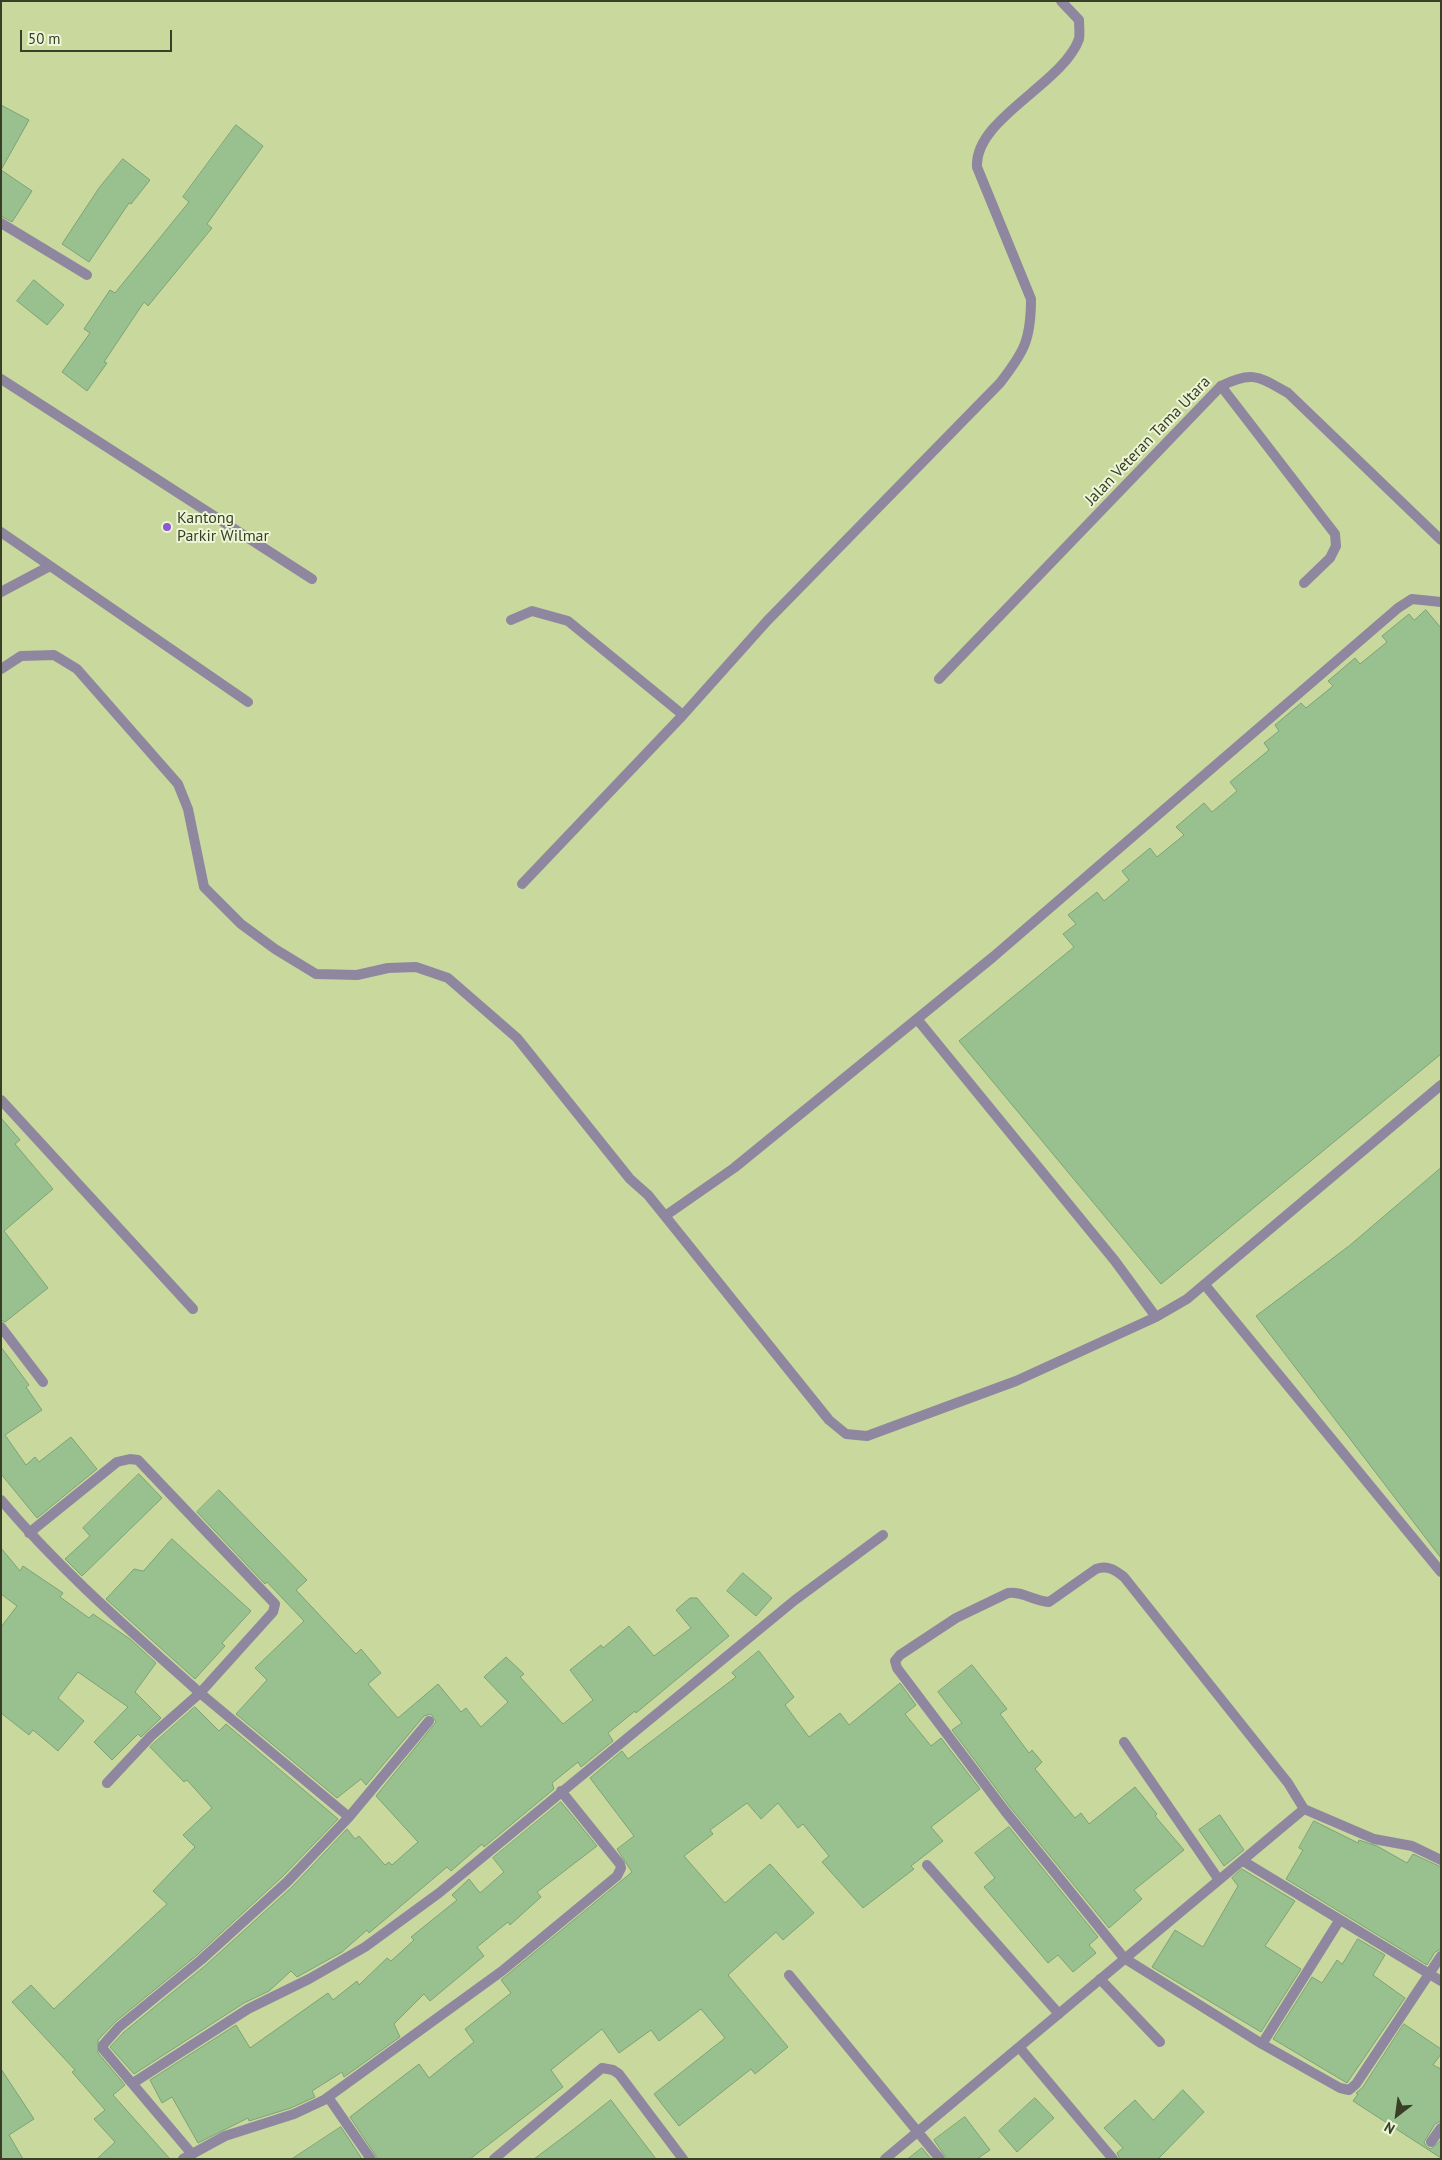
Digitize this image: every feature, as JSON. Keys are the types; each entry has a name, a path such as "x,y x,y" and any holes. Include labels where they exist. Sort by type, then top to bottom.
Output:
{"street":[{"path":"522,884 683,715 767,621 1000,383 1022,355 1031,323 1031,300 977,167 976,156 990,132 1068,59 1079,39 1079,20 1061,1"},
{"path":"1,223 87,275"},
{"name":"Jalan Veteran Tama Utara","path":"939,679 1221,386 1241,376 1262,378 1288,393 1441,540"},
{"path":"1,379 312,579"},
{"path":"1221,386 1335,534 1336,546 1330,558 1304,583"},
{"path":"1,532 248,702"},
{"path":"1,592 50,566"},
{"path":"665,1216 734,1168 993,957 1398,608 1412,599 1441,602"},
{"path":"511,620 532,611 568,621 683,715"},
{"path":"1,669 21,656 54,655 77,669 178,784 188,809 204,887 241,924 275,949 316,974 357,975 388,968 416,967 448,978 517,1038 630,1179 648,1195 829,1420 846,1434 866,1436 902,1425 1016,1381 1156,1317 1187,1299 1441,1085"},
{"path":"916,1019 1115,1261 1156,1317"},
{"path":"2,1101 193,1309"},
{"path":"1205,1285 1441,1572"},
{"path":"1,1327 43,1382"},
{"path":"29,1533 118,1462 130,1458 138,1460 275,1604 273,1612 200,1693 151,1736 107,1783"},
{"path":"1,1500 29,1533 111,1614 200,1693 349,1818"},
{"path":"133,2083 248,2009 364,1947 439,1893 795,1600 883,1535"},
{"path":"1441,1860 1412,1846 1374,1838 1304,1809 1288,1783 1124,1577 1114,1569 1104,1566 1096,1569 1049,1602 1038,1601 1016,1592 1008,1593 956,1618 900,1655 895,1661 897,1668 1005,1811 1124,1958 1262,2044 1340,2088 1349,2090 1356,2084 1441,1956"},
{"path":"429,1721 349,1818 288,1882 201,1960 106,2039 103,2050 133,2083 187,2156 224,2136 294,2114 328,2097 502,1971 617,1876 621,1868 620,1864 561,1791"},
{"path":"1124,1742 1219,1880"},
{"path":"885,2159 1304,1809"},
{"path":"1243,1861 1339,1921 1441,1981"},
{"path":"927,1866 1059,2014"},
{"path":"1262,2044 1339,1921"},
{"path":"789,1975 919,2131 940,2159"},
{"path":"1100,1979 1160,2042"},
{"path":"1019,2047 1109,2157"},
{"path":"494,2159 602,2068 613,2070 619,2074 683,2159"},
{"path":"328,2097 371,2159"},
{"path":"1431,2142 1441,2128"}],"building":[{"path":"1,105 29,120 1,170"},
{"path":"236,125 263,146 207,224 212,228 148,306 144,302 104,362 107,363 87,391 62,372 90,333 84,329 110,290 115,293 189,202 183,197"},
{"path":"123,159 150,180 131,204 129,203 89,262 62,244 99,188"},
{"path":"1,170 32,191 12,222 1,216"},
{"path":"34,280 64,305 47,325 17,301"},
{"path":"1426,610 1441,628 1441,1054 1161,1284 959,1041 1074,947 1063,934 1076,924 1068,915 1097,892 1104,901 1129,880 1122,871 1150,848 1157,857 1184,835 1176,827 1204,803 1212,812 1237,791 1230,782 1269,750 1264,743 1279,731 1275,725 1301,703 1306,708 1333,686 1328,681 1355,658 1360,664 1387,642 1382,636 1409,614 1414,620"},
{"path":"1,1118 20,1140 15,1144 53,1189 4,1231 48,1288 5,1322 1,1320"},
{"path":"1441,1168 1441,1558 1256,1316 1349,1246"},
{"path":"1,1347 29,1385 26,1387 42,1410 5,1435 26,1465 35,1457 39,1462 71,1437 97,1469 37,1518 1,1474"},
{"path":"139,1474 162,1498 82,1576 65,1559 90,1536 83,1528"},
{"path":"219,1490 307,1580 296,1590 356,1654 361,1649 381,1673 368,1684 398,1718 438,1684 461,1712 466,1708 481,1727 508,1702 484,1677 506,1657 524,1674 520,1677 563,1724 593,1700 570,1670 601,1645 603,1648 629,1626 654,1656 691,1628 676,1610 690,1598 697,1598 729,1636 636,1713 635,1711 608,1733 613,1741 581,1767 578,1762 552,1783 554,1789 484,1847 482,1844 451,1871 447,1867 369,1933 367,1930 342,1952 297,1977 291,1971 269,1991 244,2003 134,2074 110,2047 124,2032 206,1965 292,1887 347,1829 355,1839 359,1836 385,1865 389,1862 392,1865 418,1842 376,1796 436,1722 431,1714 424,1716 366,1785 361,1779 337,1798 236,1714 267,1680 255,1668 304,1621 267,1582 265,1584 197,1512"},
{"path":"172,1539 251,1611 222,1643 225,1646 195,1679 106,1599 134,1569 143,1571"},
{"path":"1,1548 20,1571 23,1566 63,1593 60,1597 89,1618 93,1614 130,1639 156,1663 135,1692 161,1718 141,1737 138,1734 112,1760 94,1742 128,1707 78,1672 58,1698 84,1721 58,1751 33,1730 29,1735 1,1713 1,1627 17,1606 1,1594"},
{"path":"743,1573 772,1598 756,1616 727,1591"},
{"path":"759,1651 794,1697 785,1705 809,1737 840,1713 849,1725 900,1683 916,1705 905,1714 931,1746 941,1738 980,1789 931,1827 943,1841 911,1866 914,1869 863,1908 822,1862 829,1856 803,1824 798,1828 778,1803 761,1819 747,1803 710,1830 713,1834 684,1856 725,1903 770,1864 814,1913 783,1940 776,1932 728,1975 788,2047 755,2074 751,2069 679,2126 654,2094 725,2038 701,2009 659,2041 651,2030 619,2053 602,2029 551,2070 563,2087 470,2159 378,2159 350,2117 419,2064 429,2078 474,2042 465,2029 511,1993 501,1980 632,1872 617,1849 634,1836 590,1778 622,1751 628,1759 736,1677 732,1673"},
{"path":"972,1665 1007,1709 1000,1714 1029,1753 1032,1750 1042,1762 1035,1769 1075,1818 1081,1813 1089,1824 1135,1787 1157,1814 1155,1816 1184,1850 1134,1890 1142,1899 1109,1928 1010,1807 952,1730 962,1723 938,1692"},
{"path":"195,1707 219,1731 226,1724 338,1819 282,1877 197,1955 115,2022 98,2040 98,2053 125,2085 113,2095 170,2159 97,2159 115,2142 94,2119 105,2110 72,2072 75,2070 12,2002 31,1985 54,2009 167,1904 153,1891 195,1847 183,1835 212,1808 187,1780 184,1782 150,1747"},
{"path":"561,1802 597,1846 537,1892 541,1897 510,1925 508,1922 477,1947 484,1956 430,2001 424,1994 394,2024 400,2037 344,2077 342,2072 312,2091 315,2097 291,2108 249,2121 248,2118 198,2143 172,2097 162,2103 150,2080 236,2025 250,2048 328,1993 333,2000 357,1981 359,1985 387,1958 391,1961 414,1940 411,1937 457,1900 452,1895 469,1879 480,1893 504,1872 493,1858"},
{"path":"1220,1815 1244,1850 1224,1866 1199,1830"},
{"path":"1314,1821 1358,1843 1359,1840 1377,1846 1407,1863 1413,1854 1441,1867 1441,1949 1435,1952 1427,1965 1286,1879 1303,1850 1299,1848"},
{"path":"1009,1827 1098,1937 1089,1945 1096,1953 1073,1972 1058,1955 1048,1963 984,1887 995,1878 975,1853"},
{"path":"1242,1869 1295,1901 1265,1946 1301,1969 1261,2032 1152,1967 1175,1930 1203,1947 1238,1886 1232,1878"},
{"path":"1358,1939 1385,1955 1373,1975 1405,1998 1347,2083 1273,2039 1312,1977 1322,1983 1337,1960 1342,1964"},
{"path":"1404,2024 1441,2049 1441,2054 1433,2065 1441,2069 1441,2121 1435,2124 1424,2142 1431,2149 1441,2140 1441,2158 1353,2101 1358,2094 1356,2093 1362,2088"},
{"path":"1,2069 34,2119 9,2135 23,2159 1,2159"},
{"path":"1183,2090 1204,2112 1158,2159 1120,2159 1117,2153 1123,2148 1104,2128 1135,2100 1153,2120"},
{"path":"1035,2098 1054,2118 1017,2152 999,2131"},
{"path":"611,2100 656,2159 534,2159 574,2129"},
{"path":"965,2117 990,2150 977,2159 947,2159 934,2140"},
{"path":"341,2127 362,2159 292,2159"},
{"path":"922,2148 931,2159 908,2159"}],"place":[{"name":"Kantong Parkir Wilmar","path":"167,527"}]}
